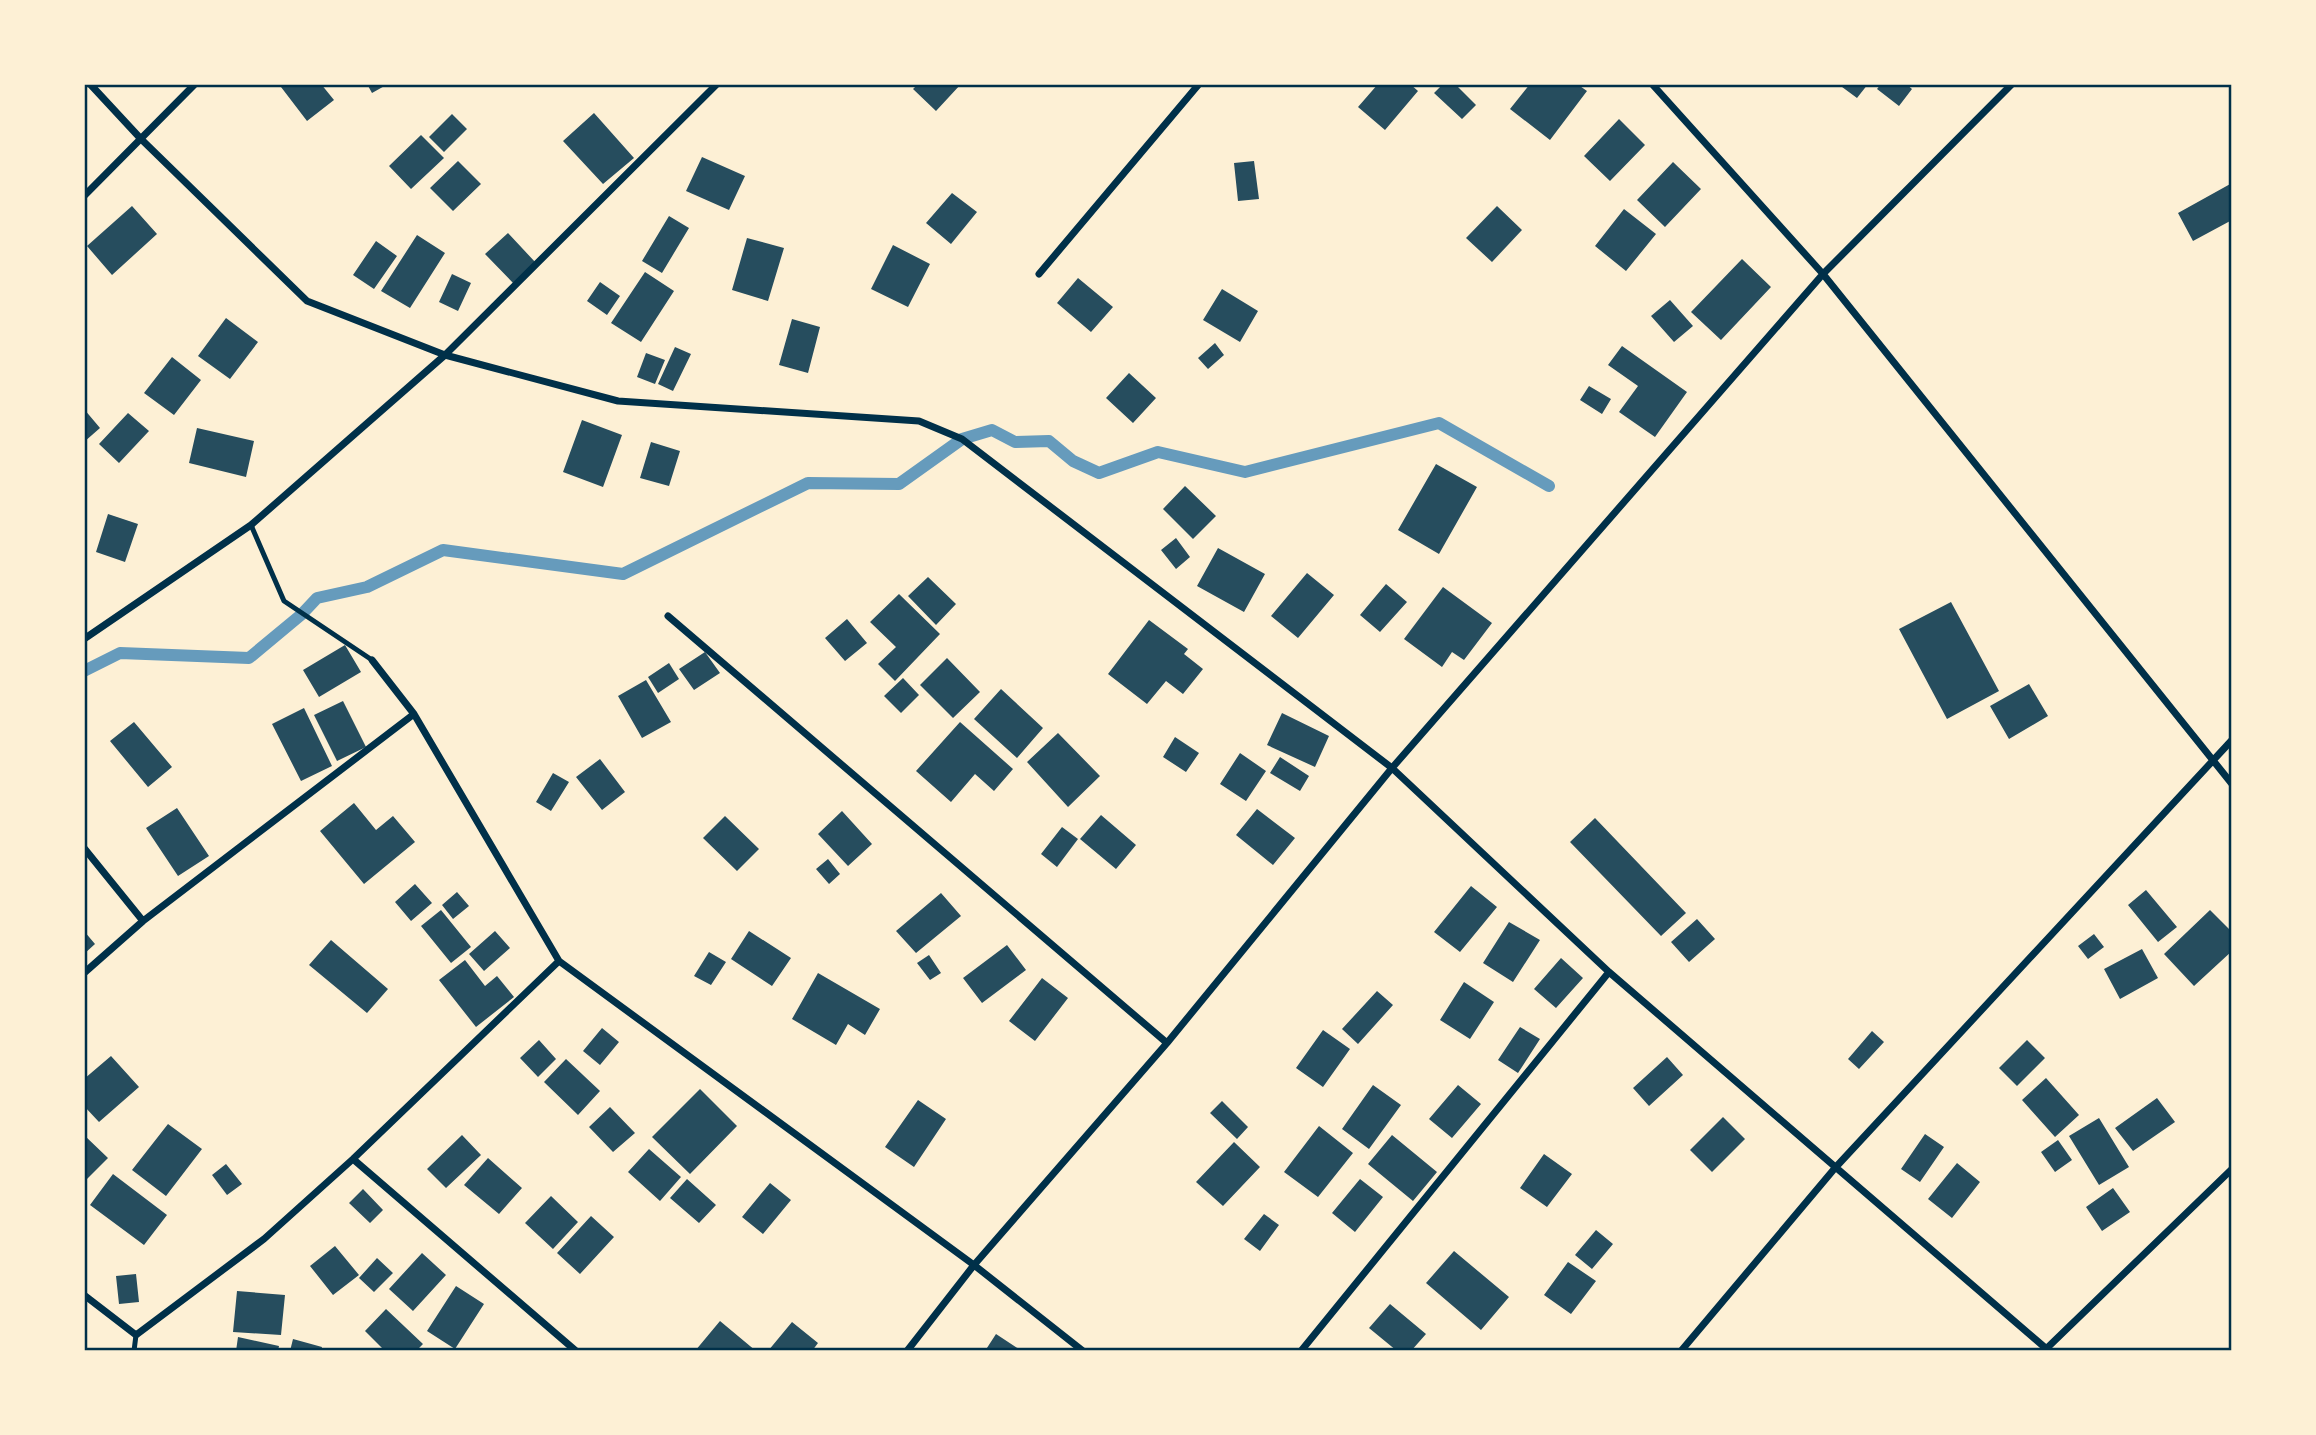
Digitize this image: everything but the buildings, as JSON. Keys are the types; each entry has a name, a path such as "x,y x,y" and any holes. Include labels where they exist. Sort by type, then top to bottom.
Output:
{"street":[{"path":"90,84 141,139 307,301 445,355 618,401 919,421 962,439 1392,768 1609,972 2048,1350 2232,1169"},
{"path":"84,196 195,84"},
{"path":"84,639 251,525 445,355 717,84"},
{"path":"1040,274 1199,84"},
{"path":"1652,84 1823,274 2232,784"},
{"path":"907,1351 974,1265 1167,1043 1392,768 1823,274 2012,84"},
{"path":"668,616 1167,1043"},
{"path":"372,660 414,714 559,961 974,1265 1083,1351"},
{"path":"84,973 143,921 414,714"},
{"path":"1682,1351 1835,1168 2232,740"},
{"path":"84,848 143,921"},
{"path":"84,1295 136,1335 264,1239 354,1158 559,961"},
{"path":"1301,1351 1609,972"},
{"path":"354,1158 576,1351"}],"lane":[{"path":"251,525 284,601 372,660"},
{"path":"134,1351 136,1335"}],"waterway":[{"path":"84,671 120,653 249,658 317,598 367,587 443,550 623,574 808,483 899,484 962,439 992,430 1015,442 1049,441 1073,461 1099,473 1158,452 1245,472 1439,423 1549,486"}]}
